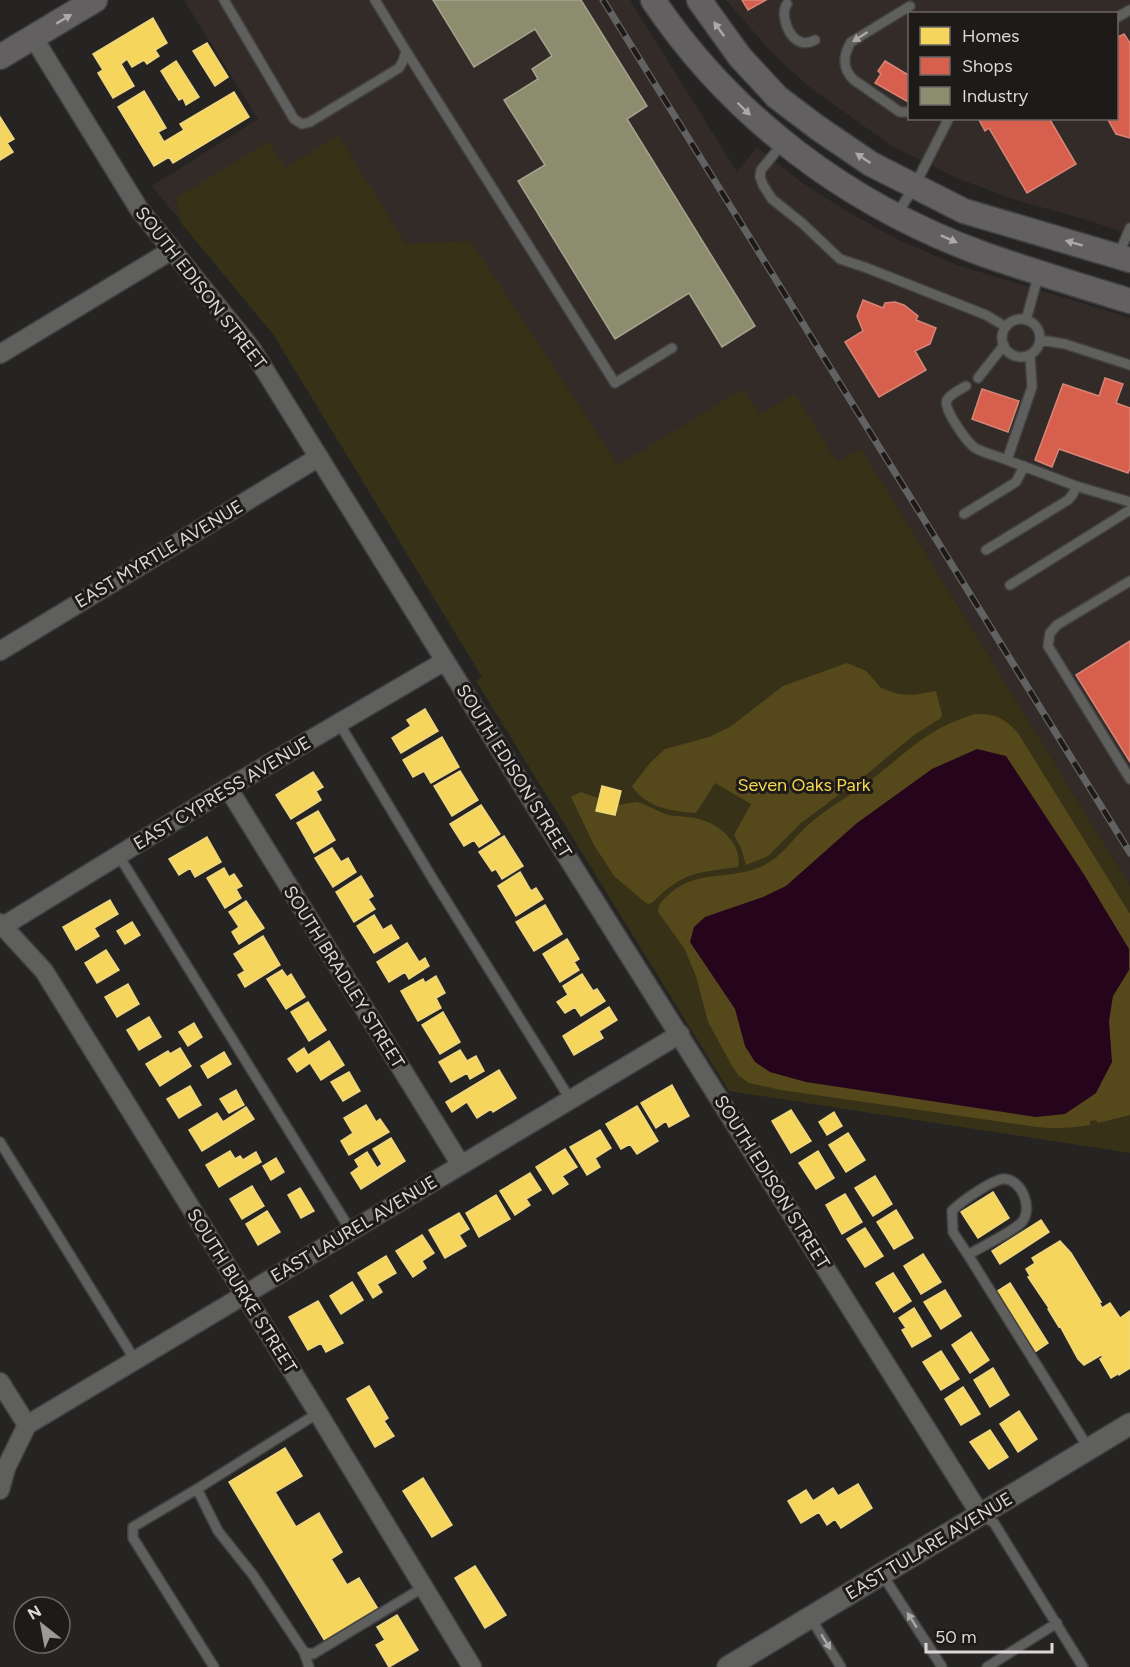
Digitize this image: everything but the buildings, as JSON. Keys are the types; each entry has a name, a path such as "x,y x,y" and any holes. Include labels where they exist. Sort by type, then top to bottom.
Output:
{"main road":[{"path":"0,57 95,0"},
{"path":"653,0 703,66 741,106 783,143 828,176 896,215 980,253 1130,301"},
{"path":"699,0 740,57 777,97 871,164 964,211 1124,258"}],"street":[{"name":"SOUTH EDISON STREET","path":"33,37 139,209 251,348 980,1514"},
{"path":"0,354 172,250"},
{"name":"EAST MYRTLE AVENUE","path":"0,651 319,457"},
{"name":"EAST CYPRESS AVENUE","path":"1,925 445,661"},
{"name":"SOUTH BRADLEY STREET","path":"228,788 461,1165"},
{"name":"SOUTH BURKE STREET","path":"1,925 44,971 318,1413 472,1667"},
{"name":"EAST LAUREL AVENUE","path":"27,1425 680,1034"},
{"path":"0,1382 27,1425 6,1468 0,1490"},
{"name":"EAST TULARE AVENUE","path":"728,1667 1130,1424"}],"lane":[{"path":"224,0 294,119 302,124 310,122 399,68 406,51"},
{"path":"375,0 615,383 672,348"},
{"path":"787,4 783,10 783,17 794,38 807,43 816,40"},
{"path":"908,112 900,112 854,80 849,75 845,60 846,51 851,42 910,6"},
{"path":"896,215 914,187 948,120"},
{"path":"783,143 761,170 760,177 763,185 772,199 802,223 840,259 986,315 1006,327"},
{"path":"1124,258 1130,228"},
{"path":"1026,320 1039,273"},
{"path":"1016,320 1026,320 1037,328 1040,340 1030,355 1018,357 1007,351 1002,339 1006,327 1016,320"},
{"path":"1040,340 1065,344 1130,365"},
{"path":"978,378 1004,345"},
{"path":"1007,460 1032,387 1030,355"},
{"path":"966,386 948,398 946,409 976,448 1076,486 1130,502"},
{"path":"964,514 1017,482 1024,466"},
{"path":"986,550 1068,500 1076,486"},
{"path":"1010,585 1130,510"},
{"path":"1130,581 1058,624 1050,633 1048,646 1130,779"},
{"path":"339,723 570,1099"},
{"path":"119,856 351,1231"},
{"path":"0,1142 135,1360"},
{"path":"968,1255 1021,1222 1027,1202 1021,1190 1011,1181 1004,1179 996,1181 958,1204 952,1211 953,1232 1089,1449"},
{"path":"214,1667 133,1538 133,1527 318,1413"},
{"path":"197,1489 218,1531 253,1575 304,1652 309,1667"},
{"path":"980,1514 994,1523 1083,1667"},
{"path":"882,1574 942,1667"},
{"path":"304,1652 313,1654 424,1587"},
{"path":"810,1617 841,1667"},
{"path":"987,1667 1057,1623"}],"shaded area":[{"path":"184,0 630,0 737,172 757,147 803,183 846,211 899,240 957,265 1130,318 1130,886 861,448 483,677 273,334 152,186 258,119"},
{"path":"726,0 1130,0 1130,235 1091,221 1019,201 959,179 892,146 812,89 774,55"},
{"path":"977,749 1006,756 1083,873 1129,949 1129,970 1113,996 1109,1021 1112,1062 1096,1093 1065,1114 1036,1117 806,1082 770,1072 755,1062 745,1046 735,1009 690,942 694,927 705,917 763,897 786,886 857,823 932,769"}],"green space":[{"name":"Seven Oaks Park","path":"338,135 406,244 471,241 618,465 743,389 760,414 795,394 837,462 861,448 1130,886 1130,1153 729,1091 476,681 482,677 273,334 181,223 176,198 269,141 285,168"},
{"path":"847,663 866,671 881,688 898,694 913,695 936,691 941,718 914,735 867,774 801,823 768,856 746,865 734,835 751,804 715,783 696,813 652,804 632,786 665,749 709,737 730,727 783,686"},
{"path":"975,714 999,718 1018,733 1130,914 1130,1115 1098,1123 1096,1120 1090,1121 1090,1125 1044,1128 781,1090 749,1083 739,1076 732,1066 708,1022 696,976 684,948 658,912 660,904 678,887 690,881 755,869 768,863 815,819 867,783 917,743 943,727"},
{"path":"581,792 598,798 596,811 616,816 618,805 637,802 668,815 696,818 712,824 725,833 735,845 739,860 738,867 692,875 674,884 653,902 646,903 614,876 594,845 571,797"}],"railway":[{"path":"603,0 1130,853"}]}
